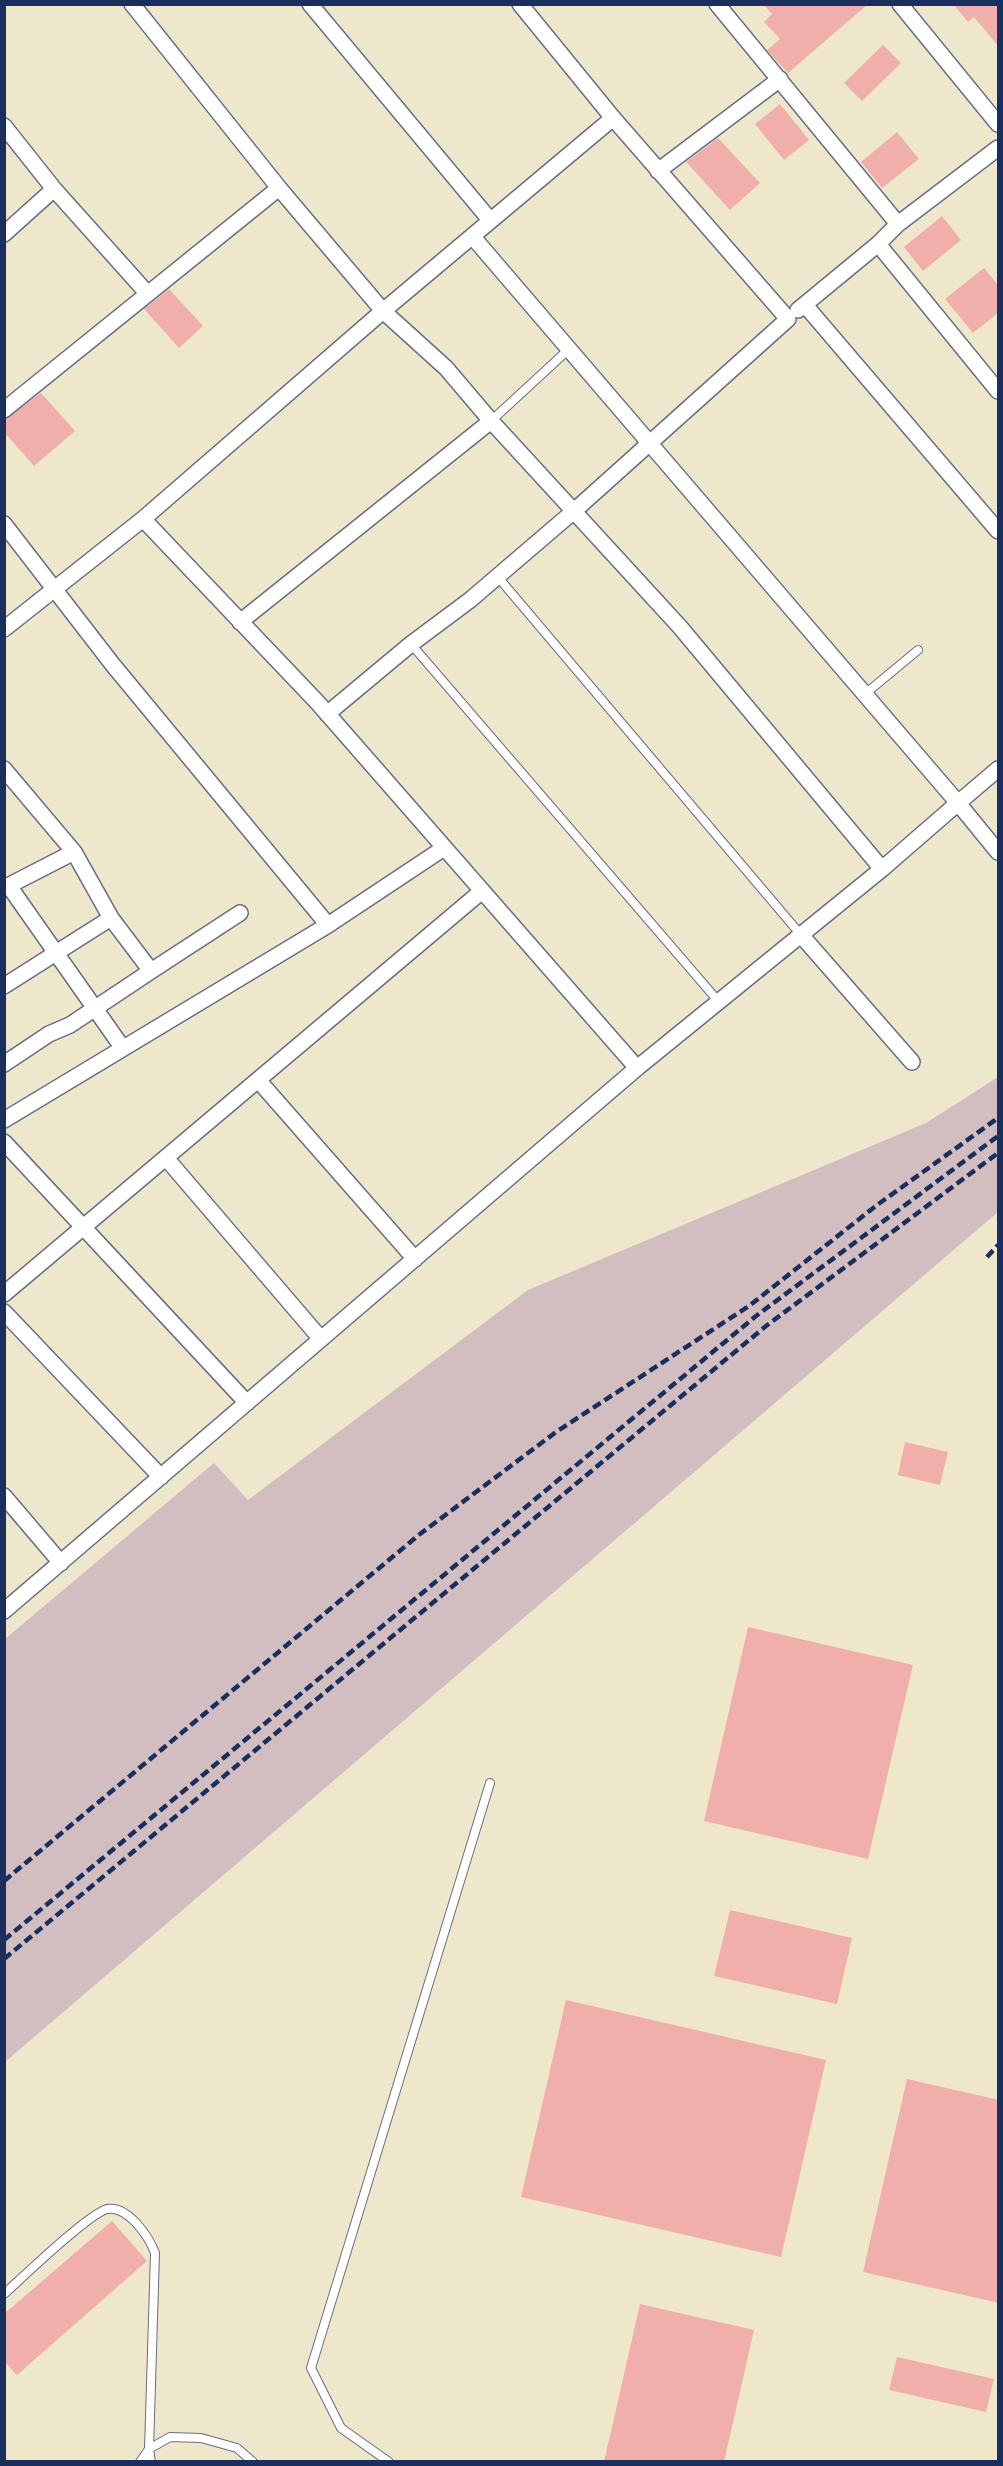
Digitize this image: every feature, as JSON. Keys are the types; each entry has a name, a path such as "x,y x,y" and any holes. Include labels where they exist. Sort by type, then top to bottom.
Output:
{"street":[{"path":"132,4 279,188 383,311 446,368 491,421 680,627 882,869"},
{"path":"310,4 490,220"},
{"path":"520,4 658,171 788,319"},
{"path":"717,4 898,224"},
{"path":"900,4 999,123"},
{"path":"658,171 780,79"},
{"path":"4,629 143,519 383,311 613,118"},
{"path":"4,126 54,189 147,293"},
{"path":"327,714 411,644 470,600 574,511 788,319 878,244 898,224 999,148"},
{"path":"4,410 279,188"},
{"path":"4,234 54,189"},
{"path":"472,236 997,847"},
{"path":"878,244 999,391"},
{"path":"805,305 999,531"},
{"path":"240,622 491,421"},
{"path":"143,519 327,714 638,1068"},
{"path":"4,525 113,665 328,925"},
{"path":"4,769 74,852 111,918 151,971"},
{"path":"4,1611 638,1068 882,869 999,769"},
{"path":"4,1120 328,925 444,848"},
{"path":"74,852 7,887 57,952 122,1047"},
{"path":"4,1294 482,891"},
{"path":"4,1064 48,1034 70,1025 240,913"},
{"path":"4,986 111,918"},
{"path":"801,935 912,1062"},
{"path":"258,1080 416,1259"},
{"path":"4,1142 247,1403"},
{"path":"166,1158 321,1339"},
{"path":"4,1312 161,1477"},
{"path":"4,1496 61,1563"}],"lane":[{"path":"491,421 569,349"},
{"path":"497,576 801,935"},
{"path":"411,644 719,1002"},
{"path":"865,694 918,650"},
{"path":"389,2462 341,2428 311,2368 490,1783"},
{"path":"4,2294 83,2224 106,2210 118,2209 150,2238 155,2253 150,2462"},
{"path":"140,2462 149,2448 170,2437 201,2438 237,2448 254,2462"}],"shaded area":[{"path":"998,1077 998,1212 5,2062 5,1639 214,1463 248,1500 528,1290 926,1123"}],"building":[{"path":"763,4 868,4 788,73 767,50 780,39 764,22 772,14"},
{"path":"953,4 999,4 999,47 974,17 968,22"},
{"path":"883,45 901,63 862,101 844,83"},
{"path":"780,104 809,140 784,160 755,124"},
{"path":"897,132 919,159 882,188 861,162"},
{"path":"718,138 760,183 730,210 686,162"},
{"path":"942,216 961,240 923,271 904,247"},
{"path":"984,268 999,286 999,312 973,333 945,299"},
{"path":"169,289 203,326 179,348 144,309"},
{"path":"41,393 75,431 34,466 4,432 4,420"},
{"path":"905,1442 948,1452 940,1485 898,1475"},
{"path":"748,1627 913,1665 868,1859 704,1821"},
{"path":"730,1910 852,1938 837,2004 714,1976"},
{"path":"566,2000 826,2060 781,2257 521,2197"},
{"path":"907,2079 999,2100 999,2303 863,2272"},
{"path":"112,2221 147,2261 17,2375 4,2361 4,2314"},
{"path":"640,2304 754,2330 724,2462 604,2462"},
{"path":"897,2357 994,2379 986,2412 889,2390"}],"railway":[{"path":"4,1881 420,1534 556,1432 749,1306 877,1205 998,1118"},
{"path":"4,1940 756,1316 998,1136"},
{"path":"4,1959 766,1326 998,1153"},
{"path":"987,1257 998,1245"}]}
